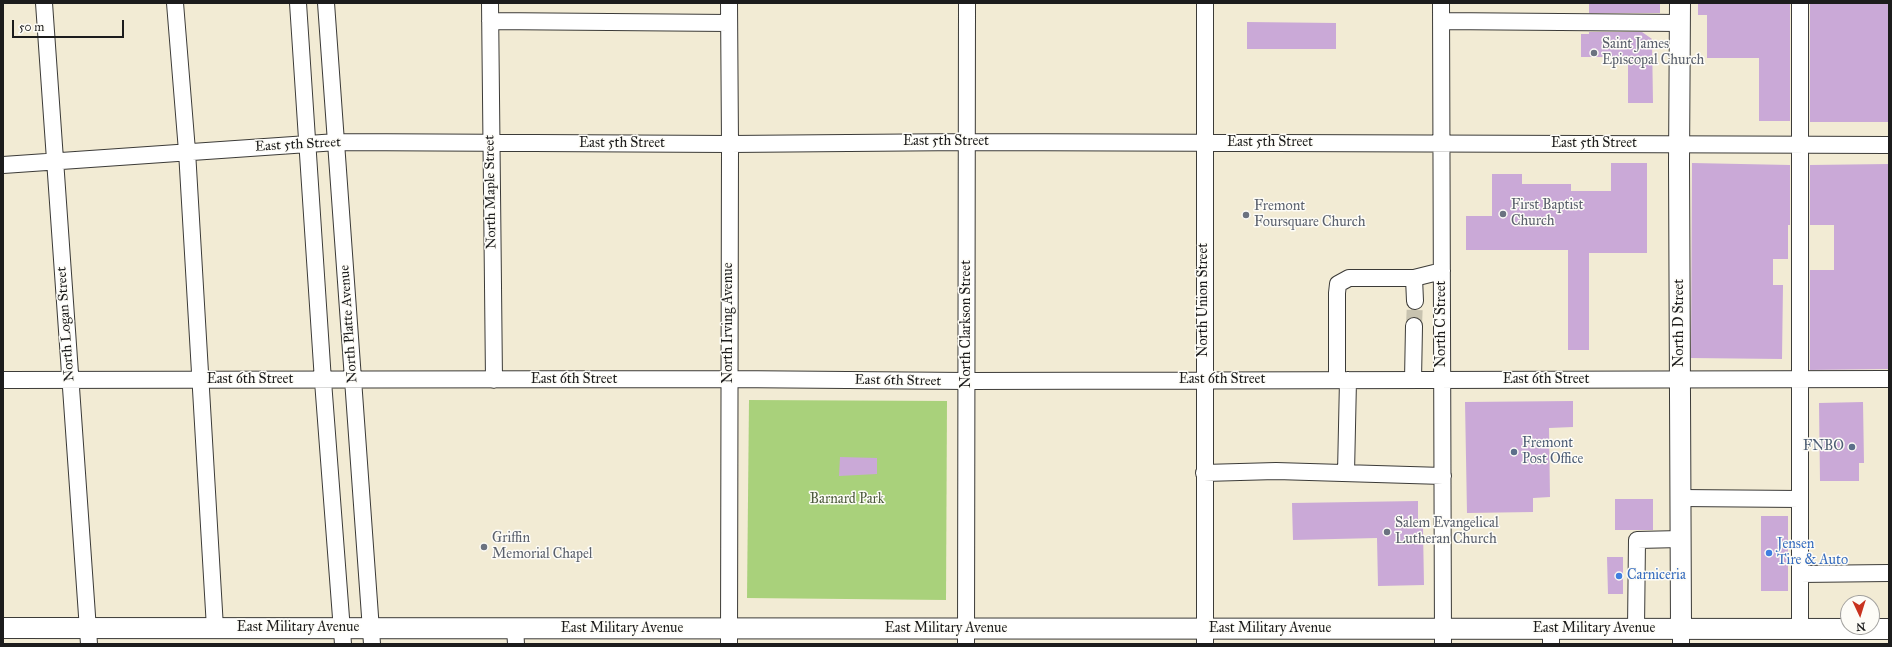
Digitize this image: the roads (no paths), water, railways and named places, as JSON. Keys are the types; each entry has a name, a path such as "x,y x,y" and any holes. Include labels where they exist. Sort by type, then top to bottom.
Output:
{"main road":[{"name":"North D Street","path":"1680,3 1679,144 1681,636"},
{"name":"East Military Avenue","path":"3,628 88,636 215,628 343,636 729,637 1551,636 1636,628 1681,636 1800,629 1889,629"}],"street":[{"name":"North Logan Street","path":"44,3 88,636"},
{"path":"175,3 187,151 215,628"},
{"path":"298,3 323,381 343,636"},
{"name":"North Platte Avenue","path":"326,3 372,636"},
{"name":"North Maple Street","path":"490,3 490,143 494,380"},
{"name":"North Irving Avenue","path":"728,3 730,144 728,379 729,637"},
{"name":"North Clarkson Street","path":"966,637 967,3"},
{"name":"North Union Street","path":"1205,3 1205,636"},
{"name":"North C Street","path":"1441,3 1443,636"},
{"path":"1800,3 1800,629"},
{"path":"490,21 729,23"},
{"path":"1441,21 1680,23"},
{"name":"East 5th Street","path":"3,165 187,151 337,142 730,144 967,142 1889,145"},
{"path":"1346,473 1337,293 1338,284 1349,278 1414,278 1442,271"},
{"path":"1414,278 1415,300"},
{"path":"1413,380 1414,326"},
{"name":"East 6th Street","path":"3,380 323,381 728,379 967,382 1204,380 1442,381 1889,379"},
{"path":"1204,473 1276,471 1443,476"},
{"path":"1680,498 1800,499"},
{"path":"1636,628 1637,540 1681,539"},
{"path":"1800,574 1889,573"}],"tunnel":[{"path":"1414,326 1415,301"}],"place":[{"name":"Saint James Episcopal Church","path":"1594,53"},
{"name":"First Baptist Church","path":"1503,214"},
{"name":"Fremont Foursquare Church","path":"1246,215"},
{"name":"FNBO","path":"1852,447"},
{"name":"Fremont Post Office","path":"1514,452"},
{"name":"Salem Evangelical Lutheran Church","path":"1387,532"},
{"name":"Griffin Memorial Chapel","path":"484,547"},
{"name":"Jensen Tire & Auto","path":"1769,553"},
{"name":"Carniceria","path":"1619,576"}],"park label":[{"name":"Barnard Park","path":"847,500"}]}
